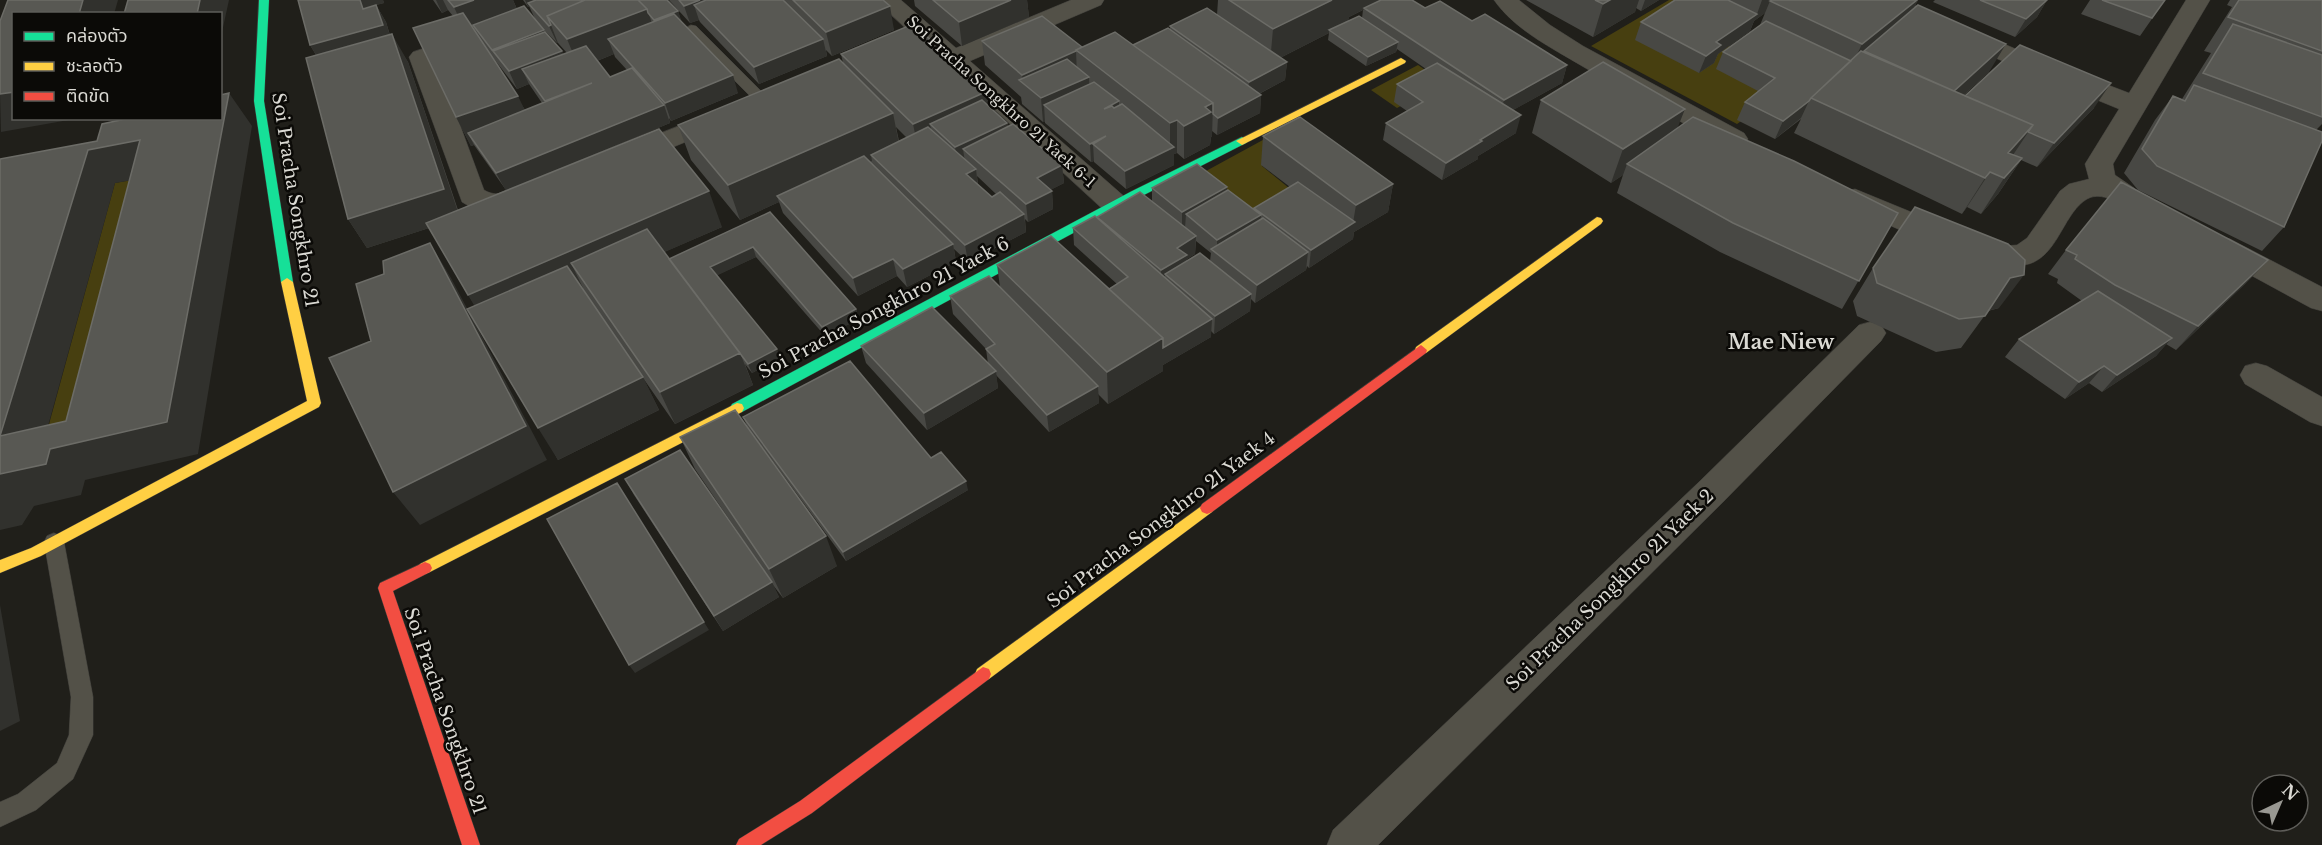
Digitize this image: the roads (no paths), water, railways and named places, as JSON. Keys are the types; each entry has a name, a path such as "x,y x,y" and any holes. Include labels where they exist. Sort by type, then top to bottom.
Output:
{"street":[{"name":"Soi Pracha Songkhro 21","path":"54,542 314,403 251,114 259,101 264,0"},
{"name":"Soi Pracha Songkhro 21 Yaek 6-1","path":"888,0 914,37 952,59 1116,205"},
{"path":"952,59 1092,0"},
{"path":"1506,0 1508,5 1523,18 1588,59 1643,91 1758,151"},
{"path":"1882,0 2023,61 2134,105"},
{"path":"2150,209 2108,185 2100,175 2099,164 2198,0"},
{"path":"422,57 472,195 482,202 498,204 545,190"},
{"name":"Soi Pracha Songkhro 21 Yaek 6","path":"385,588 761,395 1116,205 1401,61"},
{"path":"599,167 772,96"},
{"path":"1830,186 1969,247 2004,256 2024,255 2037,245 2070,198 2079,191 2108,185"},
{"name":"Soi Pracha Songkhro 21 Yaek 4","path":"745,845 806,807 1233,488 1597,221"},
{"path":"2200,236 2322,300"},
{"name":"Soi Pracha Songkhro 21 Yaek 2","path":"1348,845 1712,491 1870,333"},
{"path":"2256,375 2322,413"},
{"path":"0,567 54,542"},
{"name":"Soi Pracha Songkhro 21","path":"385,588 471,845"}],"lane":[{"path":"691,29 772,96"},
{"path":"0,815 27,802 65,771 81,735 82,698 54,542"}],"district":[{"name":"Mae Niew","path":"1781,342"}]}
